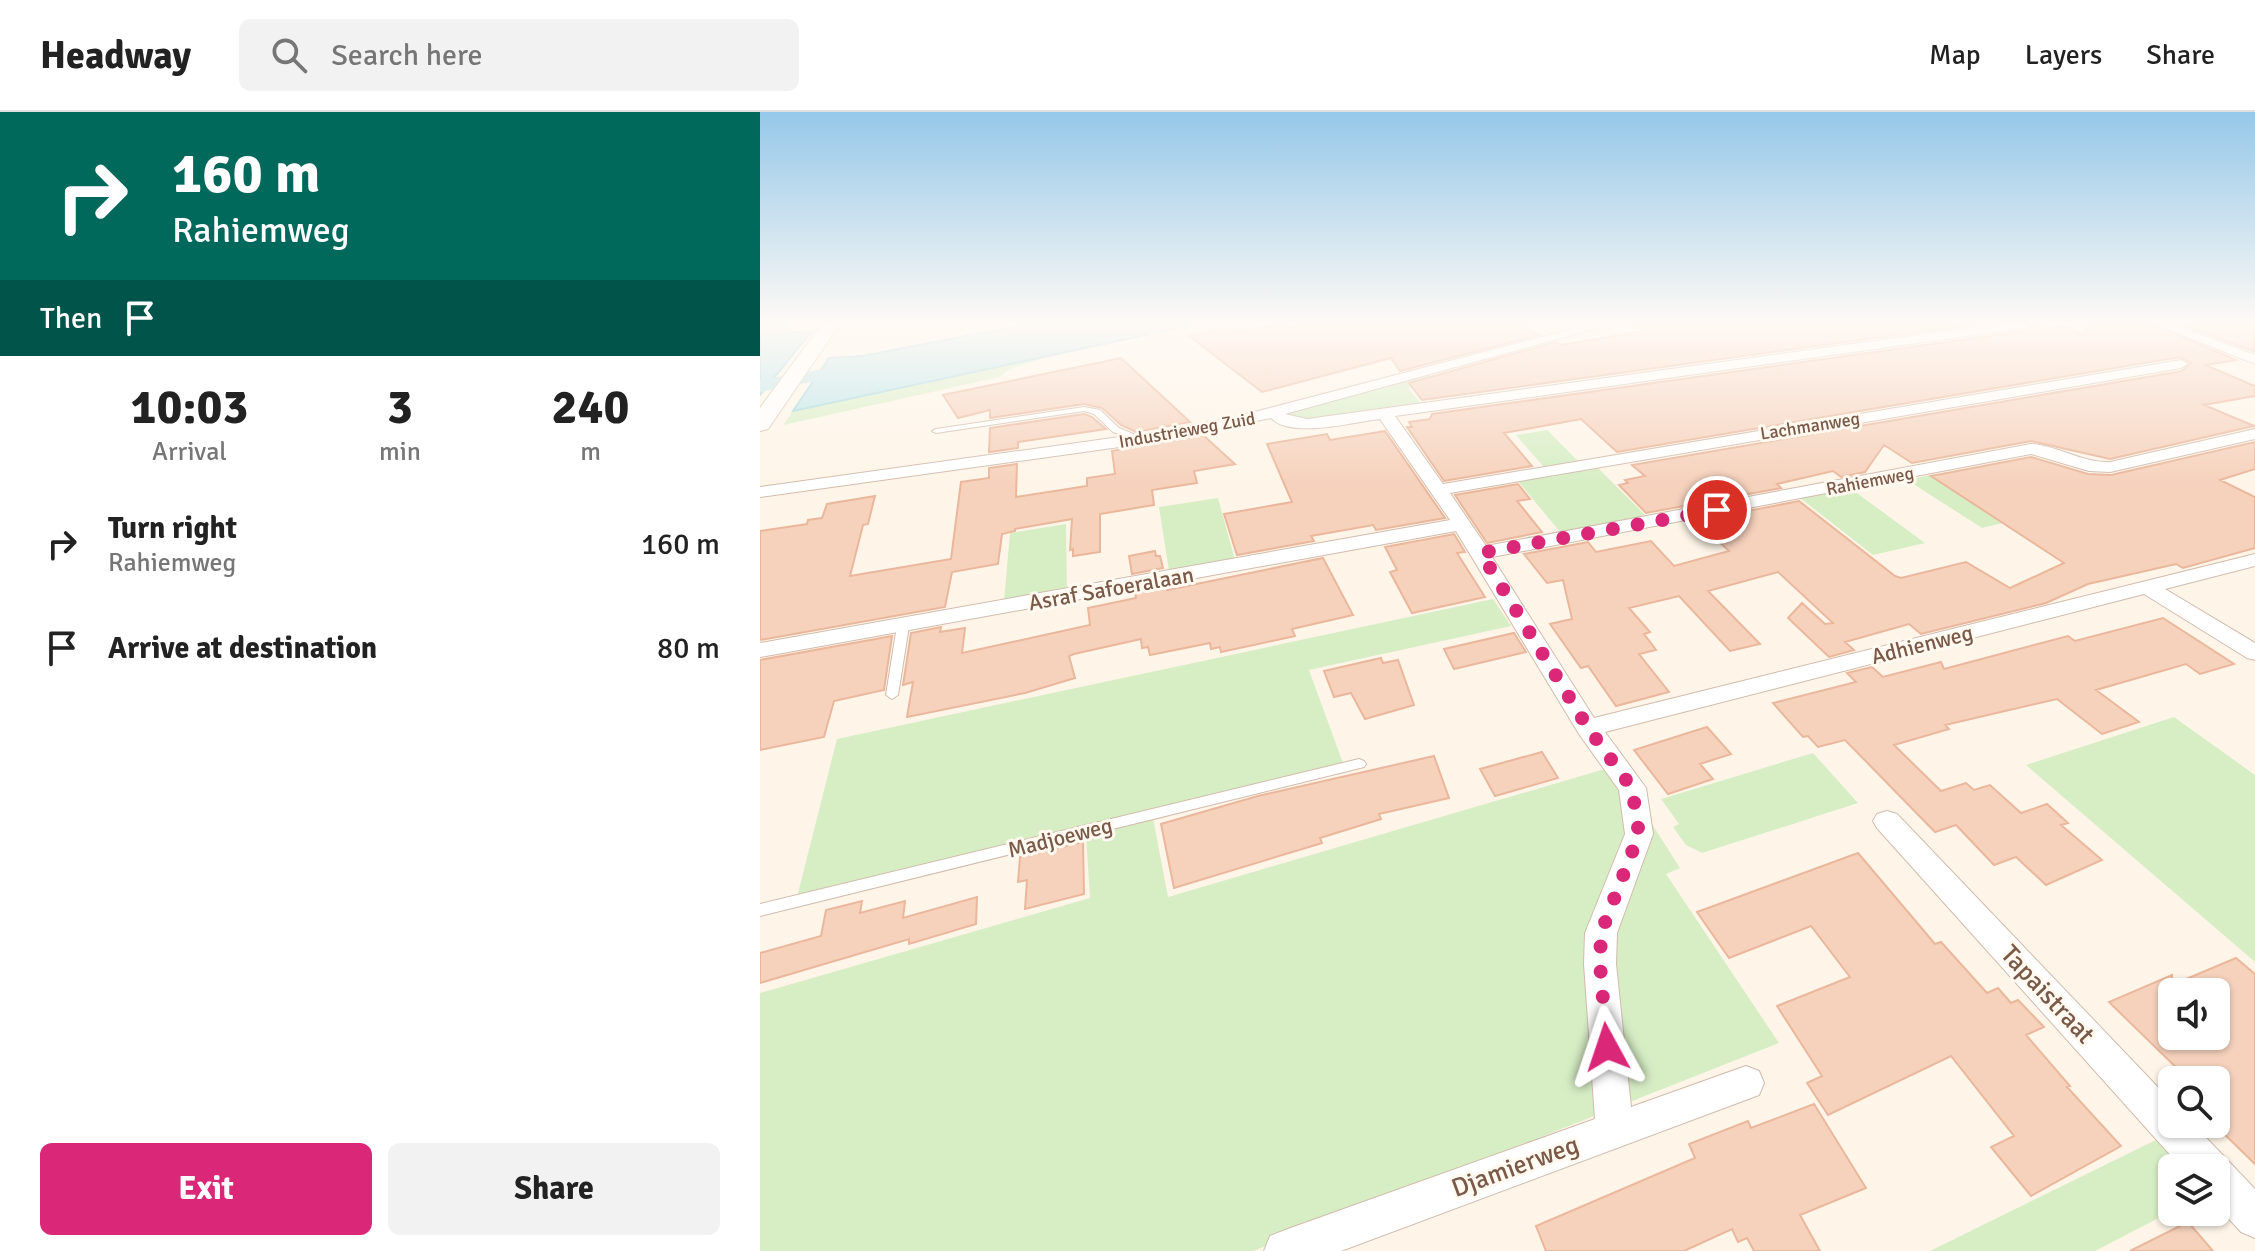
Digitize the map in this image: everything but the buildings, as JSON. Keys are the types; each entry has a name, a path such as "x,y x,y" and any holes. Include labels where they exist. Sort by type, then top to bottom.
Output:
{"main road":[{"path":"760,424 793,377"}],"street":[{"name":"Industrieweg Zuid","path":"760,492 1141,439 1276,414 1297,404 1399,377"},
{"path":"1276,414 1282,420 1307,424 1645,377"},
{"name":"Lachmanweg","path":"1438,490 2103,377"},
{"path":"1385,414 1481,553 1588,728 1632,788 1639,834 1601,933 1600,964 1615,1130"},
{"name":"Rahiemweg","path":"1481,553 2031,449 2047,449 2086,466 2104,468 2255,434"},
{"name":"Asraf Safoeralaan","path":"760,650 1462,524"},
{"name":"Adhienweg","path":"1588,728 2255,560"},
{"path":"2147,587 2255,653"},
{"name":"Tapaistraat","path":"1887,821 2195,1154"},
{"name":"Djamierweg","path":"1285,1251 1746,1083"},
{"path":"2230,1191 2255,1218"}],"lane":[{"path":"936,431 1084,409 1097,412 1116,430 1141,439"},
{"path":"892,695 903,626"},
{"name":"Madjoeweg","path":"760,910 1359,764"}],"green space":[{"path":"947,377 999,377 783,425 793,411"},
{"path":"1416,377 1430,377 1435,382 1408,388 1421,404 1313,420 1290,415 1293,411"},
{"path":"1547,430 1578,461 1544,467 1516,435"},
{"path":"1596,466 1647,517 1561,533 1517,480"},
{"path":"1935,474 2011,521 1982,528 1907,480"},
{"path":"1850,488 1925,543 1873,555 1800,498"},
{"path":"1218,498 1235,560 1169,571 1159,507"},
{"path":"1066,524 1067,589 1004,601 1010,533"},
{"path":"1493,599 1511,626 1309,670 1343,763 797,897 837,739"},
{"path":"2174,717 2255,775 2255,962 2026,765"},
{"path":"1813,753 1858,803 1702,853 1686,845 1673,827 1679,824 1661,799"},
{"path":"1615,766 1680,868 1666,874 1779,1043 1253,1251 760,1251 760,993 1090,898 1086,836 1153,818 1168,897"},
{"path":"2160,1138 2172,1138 2187,1154 2158,1154 2158,1218 2095,1251 1930,1251"}],"water":[{"path":"760,377 775,377 760,395"},
{"path":"816,377 950,377 793,411"}],"waterway":[{"path":"760,386 808,377"}],"route":[{"path":"1607,1047 1600,964 1601,933 1639,834 1632,788 1588,728 1481,553 1717,510"}]}
